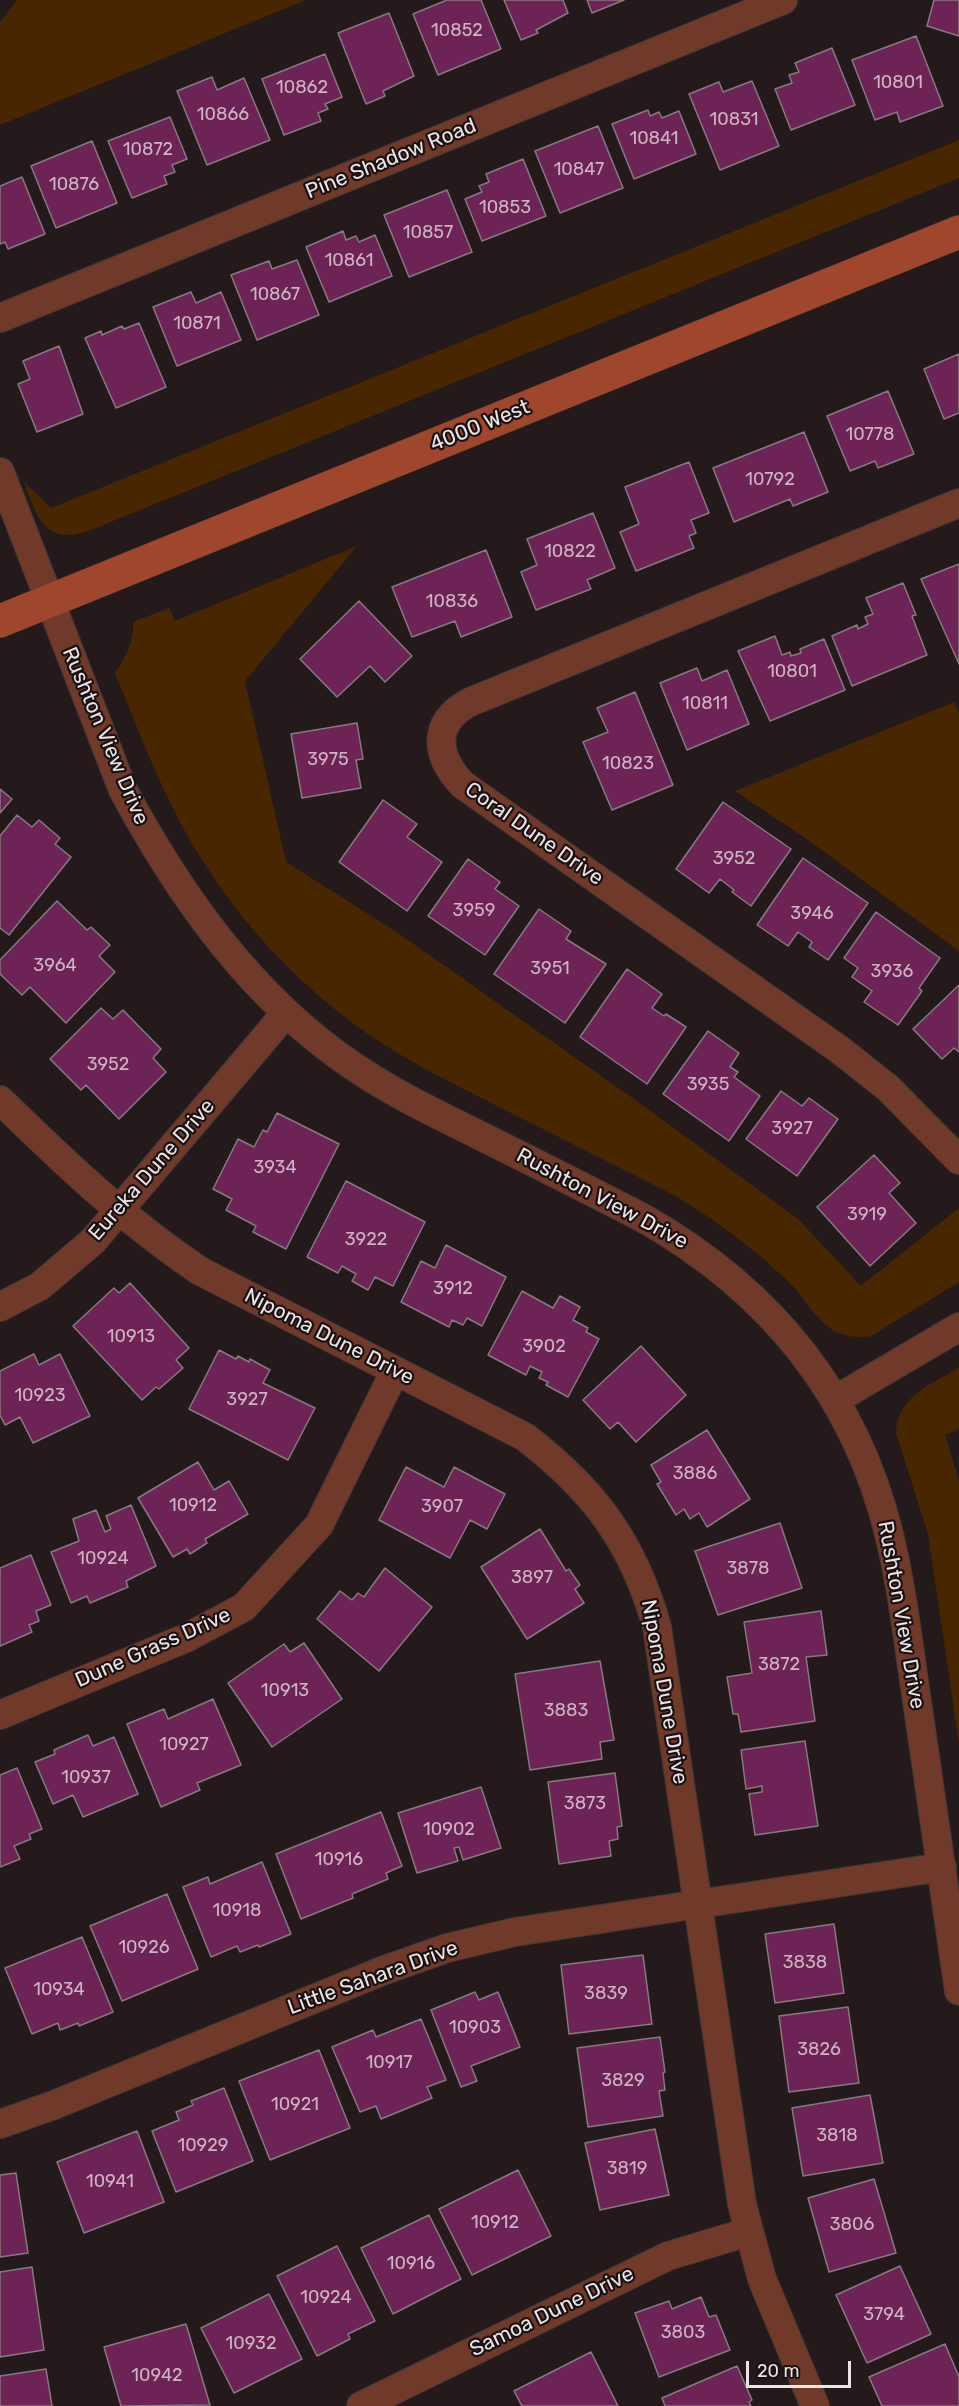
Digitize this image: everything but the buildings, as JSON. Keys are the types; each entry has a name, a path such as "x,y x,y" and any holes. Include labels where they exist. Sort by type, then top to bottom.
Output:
{"main road":[{"name":"4000 West","path":"0,621 959,232"}],"street":[{"name":"Pine Shadow Road","path":"0,318 783,0"},
{"name":"Rushton View Drive","path":"0,472 123,790 145,831 176,880 224,945 286,1013 318,1041 388,1089 681,1239 726,1272 782,1326 835,1400 867,1467 889,1532 899,1580 959,1991"},
{"name":"Coral Dune Drive","path":"959,502 470,702 452,715 441,734 446,762 463,785 840,1050 888,1088 959,1160"},
{"name":"Eureka Dune Drive","path":"0,1308 39,1286 68,1265 93,1241 286,1013"},
{"name":"Nipoma Dune Drive","path":"0,1100 91,1189 200,1271 507,1427 557,1461 586,1489 611,1521 630,1554 646,1590 657,1627 696,1904 748,2232 777,2316 815,2406"},
{"path":"835,1400 959,1327"},
{"name":"Dune Grass Drive","path":"0,1715 186,1638 244,1607 319,1525 395,1371"},
{"name":"Little Sahara Drive","path":"0,2124 54,2105 381,1971 447,1948 515,1932 942,1867"},
{"name":"Samoa Dune Drive","path":"361,2406 659,2260 748,2232"}],"shaded area":[{"path":"17,0 306,0 0,125 0,22"},
{"path":"959,140 959,178 91,530 63,535 53,532 39,517 24,482 51,508"},
{"path":"357,546 245,681 286,862 398,933 641,1104 798,1219 861,1286 959,1208 959,1282 871,1336 856,1337 835,1331 820,1320 791,1284 764,1260 736,1237 677,1197 442,1078 368,1034 328,1004 287,966 232,904 201,858 176,813 115,673 128,649 133,622 169,608 175,621"},
{"path":"954,702 959,713 959,951 804,837 735,791"},
{"path":"959,1368 959,1429 945,1435 959,1481 959,1743 928,1534 896,1433 902,1410 909,1401 927,1386"}]}
